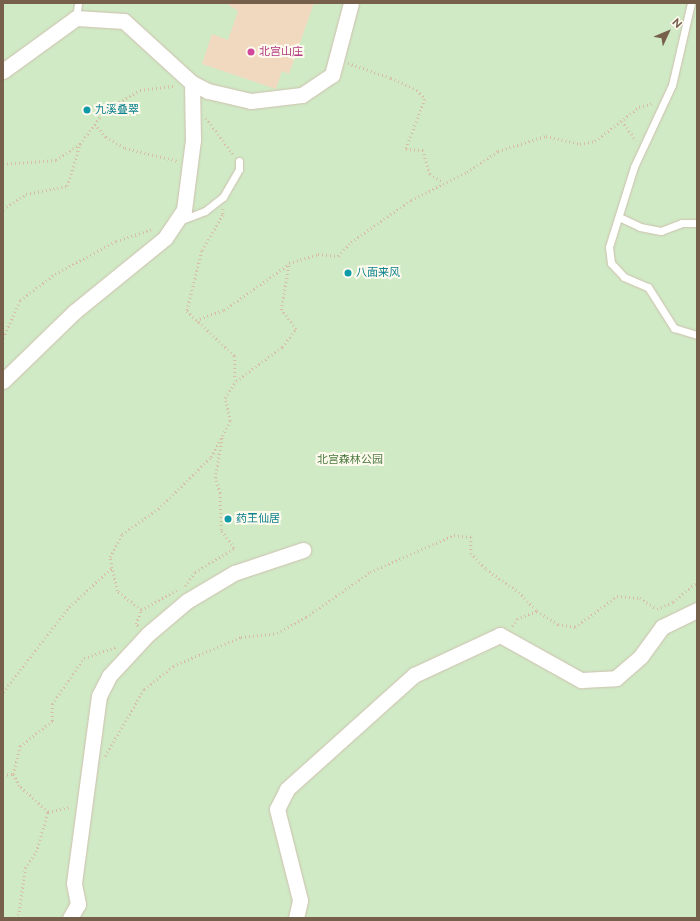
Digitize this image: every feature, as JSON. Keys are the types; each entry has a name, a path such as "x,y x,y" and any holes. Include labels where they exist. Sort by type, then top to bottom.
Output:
{"street":[{"path":"3,72 77,10 124,21 192,83 208,91 251,101 302,94 332,75 351,3"},
{"path":"3,381 74,312 164,238 184,210 190,163 192,83"},
{"path":"70,918 78,904 74,883 90,775 99,696 109,676 186,594 234,573 303,550"},
{"path":"296,918 300,900 277,809 288,789 414,675 500,635 581,680 616,678 641,656 662,627 697,610"}],"lane":[{"path":"691,3 667,99 642,149 609,247 611,263 624,277 648,287 674,328 697,335"},
{"path":"175,223 206,211 223,197 239,169 238,161"},
{"path":"619,217 640,227 661,231 682,223 697,223"}],"path":[{"path":"336,60 391,78 417,90 425,100 406,149 423,150 430,174 443,182"},
{"path":"3,209 26,194 67,186 80,144 105,110 140,90 192,83"},
{"path":"192,99 238,161"},
{"path":"196,320 224,310 289,263 318,254 338,256 351,242 411,200 443,182 467,172 498,151 546,136 580,144 595,141 639,107 667,99"},
{"path":"622,121 642,149"},
{"path":"95,124 106,137 125,148 190,163"},
{"path":"3,164 56,160 65,151 80,144"},
{"path":"223,197 222,216 202,251 188,298 187,311 235,356 236,381"},
{"path":"3,338 20,300 55,274 116,241 175,223"},
{"path":"141,610 116,591 110,557 122,534 158,509 211,457 230,421 225,398 236,381 282,347 296,329 282,310 289,263"},
{"path":"141,610 186,594 195,572 234,548 221,530 220,493 216,478 223,435"},
{"path":"90,775 116,742 144,689 173,666 241,637 277,632 319,609 370,572 454,535 471,537 471,552 486,569 519,592 537,611 558,624 575,627 617,596 640,598 657,609 673,602 697,582"},
{"path":"3,692 69,607 112,568"},
{"path":"132,629 136,624 141,610"},
{"path":"504,638 517,619 537,611"},
{"path":"136,624 148,634"},
{"path":"48,812 19,786 13,774 20,746 52,721 52,704 84,658 122,645"},
{"path":"3,775 13,774"},
{"path":"48,812 86,803"},
{"path":"15,918 19,912 25,868 36,852 48,812"}],"green space":[{"name":"北宫森林公园","path":"3,3 697,3 697,918 3,918"}],"building":[{"name":"北宫山庄","path":"226,3 314,3 289,74 282,71 276,89 202,64 212,34 228,40 238,11"}],"place":[{"name":"北宫山庄","path":"251,52"},
{"name":"九溪叠翠","path":"87,110"},
{"name":"八面来风","path":"348,273"},
{"name":"药王仙居","path":"228,519"}]}
